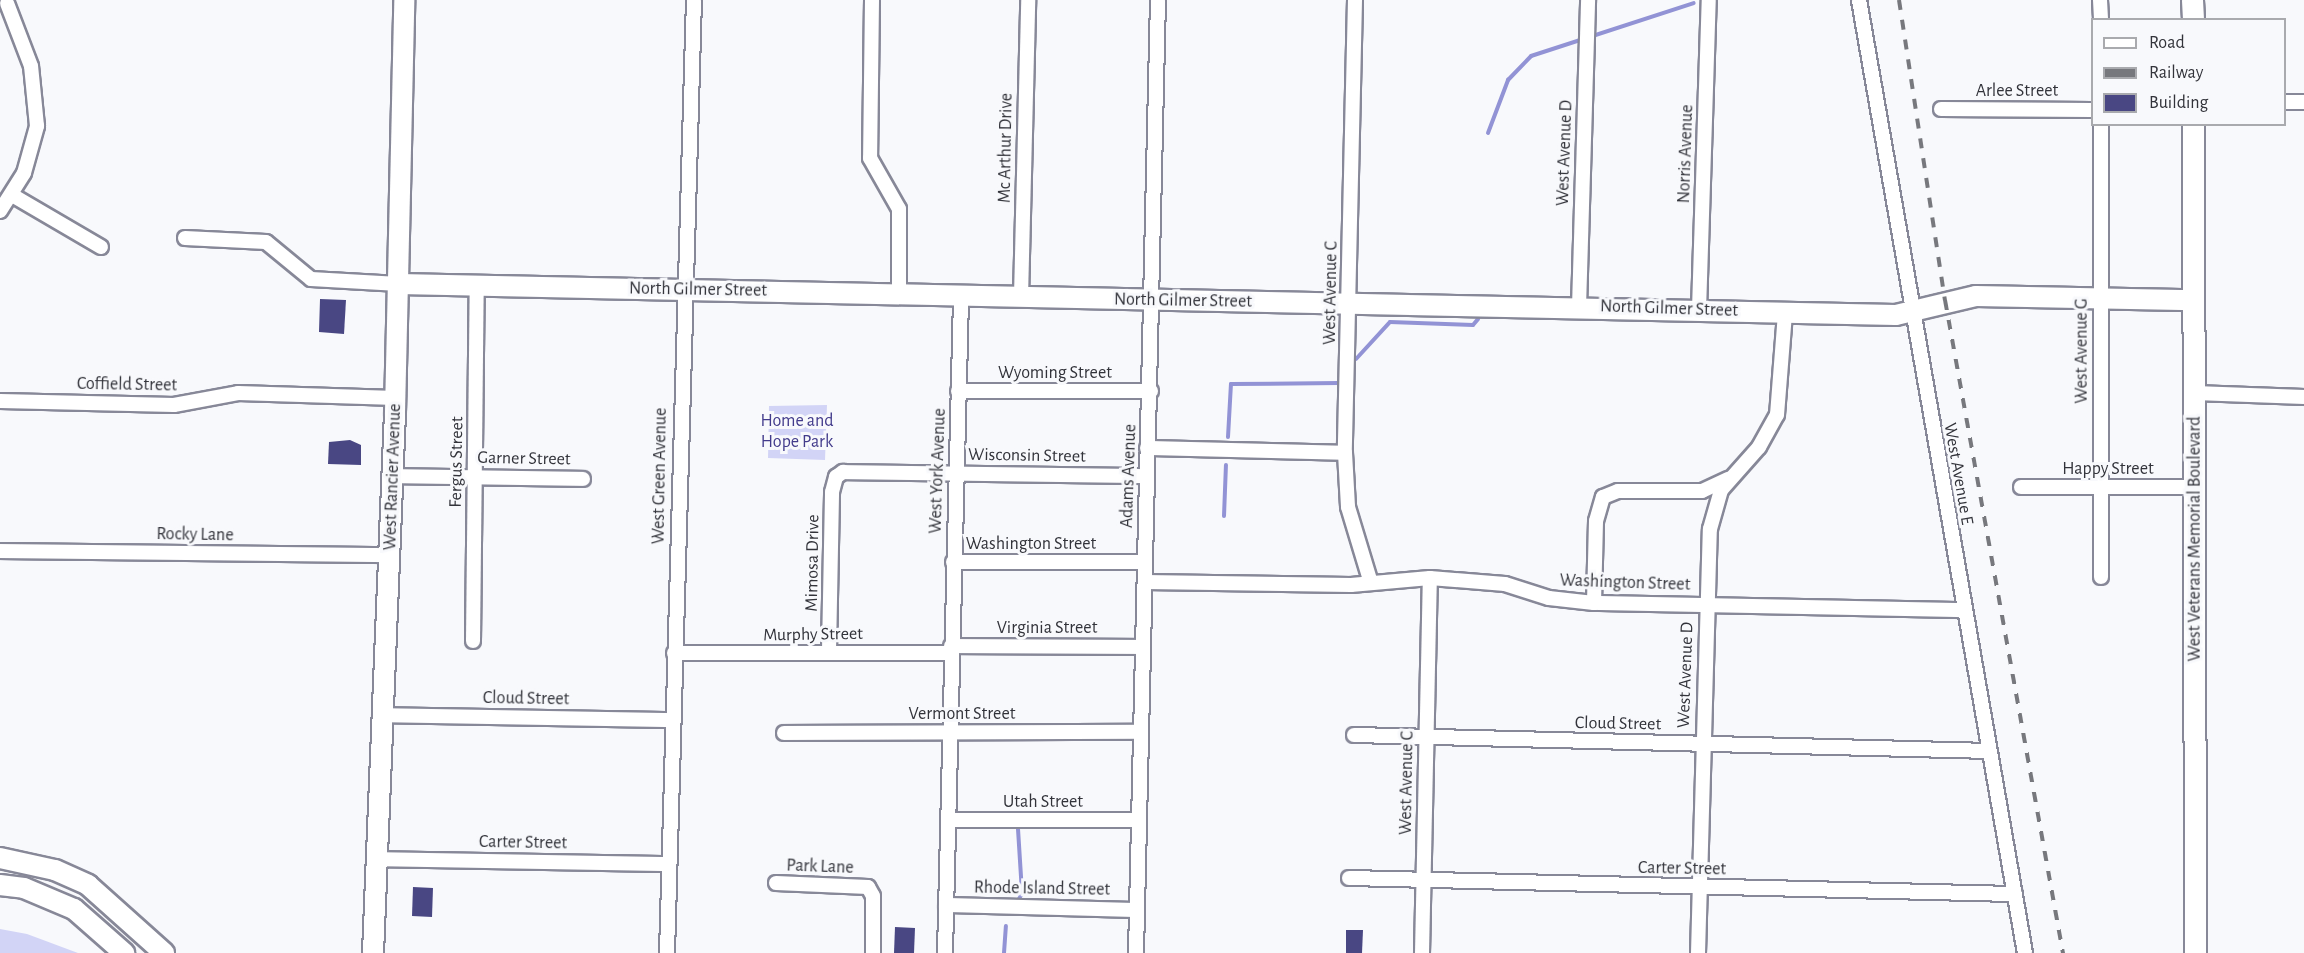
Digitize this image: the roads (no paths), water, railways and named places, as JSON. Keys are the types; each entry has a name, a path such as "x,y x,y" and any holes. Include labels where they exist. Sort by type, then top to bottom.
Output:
{"main road":[{"path":"2192,0 2193,18"},
{"name":"West Veterans Memorial Boulevard","path":"2193,126 2196,951"}],"street":[{"name":"West Rancier Avenue","path":"372,953 380,715 390,555 396,398 404,0"},
{"name":"West Green Avenue","path":"667,953 684,290 690,259 694,0"},
{"path":"872,0 870,158 899,209 899,294"},
{"name":"Mc Arthur Drive","path":"1021,297 1028,0"},
{"name":"Adams Avenue","path":"1136,953 1142,647 1151,391 1158,0"},
{"name":"West Avenue C","path":"1355,0 1345,453 1348,507 1371,583"},
{"name":"West Avenue D","path":"1579,307 1588,0"},
{"name":"Norris Avenue","path":"1699,310 1709,0"},
{"name":"West Avenue E","path":"1859,0 1962,610 2025,953"},
{"path":"2100,0 2101,18"},
{"path":"0,211 12,195 34,149 37,126 31,66 5,4"},
{"path":"2286,102 2304,102"},
{"name":"Arlee Street","path":"1941,109 2091,110"},
{"name":"West Avenue G","path":"2101,126 2101,577"},
{"path":"12,195 101,247"},
{"name":"North Gilmer Street","path":"185,238 266,242 311,279 399,284 1785,313 1910,311 1976,296 2194,300"},
{"name":"Fergus Street","path":"473,641 477,284"},
{"name":"West York Avenue","path":"945,953 961,296"},
{"name":"West Avenue D","path":"1698,953 1701,744 1706,604 1713,509 1730,478 1759,447 1777,414 1785,313"},
{"name":"Wyoming Street","path":"958,391 1151,391"},
{"name":"Coffield Street","path":"0,401 174,405 238,393 396,398"},
{"path":"2195,393 2304,397"},
{"path":"1148,448 1345,453"},
{"name":"Wisconsin Street","path":"836,477 856,470 1147,476"},
{"name":"Garner Street","path":"392,476 583,479"},
{"name":"Mimosa Drive","path":"829,651 836,477"},
{"path":"1594,603 1596,521 1603,497 1618,491 1702,491 1730,478"},
{"name":"Happy Street","path":"2021,487 2196,487"},
{"name":"Rocky Lane","path":"0,551 390,555"},
{"name":"Washington Street","path":"953,562 1145,562"},
{"name":"West Avenue C","path":"1422,953 1430,578"},
{"name":"Washington Street","path":"1145,582 1371,583 1430,578 1505,585 1549,598 1594,603 1962,610"},
{"name":"Virginia Street","path":"951,650 1142,647"},
{"name":"Murphy Street","path":"674,653 951,650"},
{"name":"Cloud Street","path":"380,715 672,720"},
{"name":"Vermont Street","path":"784,733 1140,732"},
{"name":"Cloud Street","path":"1354,735 1989,751"},
{"name":"Utah Street","path":"948,820 1138,820"},
{"path":"0,858 22,860 88,885 164,953"},
{"name":"Carter Street","path":"376,859 669,864"},
{"name":"Carter Street","path":"1349,878 2015,894"},
{"name":"Park Lane","path":"776,883 868,887 873,896 873,953"},
{"path":"0,885 24,888 74,909 124,953"},
{"name":"Rhode Island Street","path":"946,905 1137,910"}],"waterway":[{"path":"1488,133 1508,80 1531,56 1694,3"},
{"path":"1356,359 1390,322 1473,325 1478,319"},
{"path":"1228,437 1231,384 1339,383"},
{"path":"1224,516 1226,465"},
{"path":"1018,829 1022,893"},
{"path":"1019,899 1024,889"},
{"path":"1004,953 1006,926"}],"railway":[{"path":"1899,0 1945,300 2063,953"}],"park label":[{"name":"Home and Hope Park","path":"797,432"}]}
